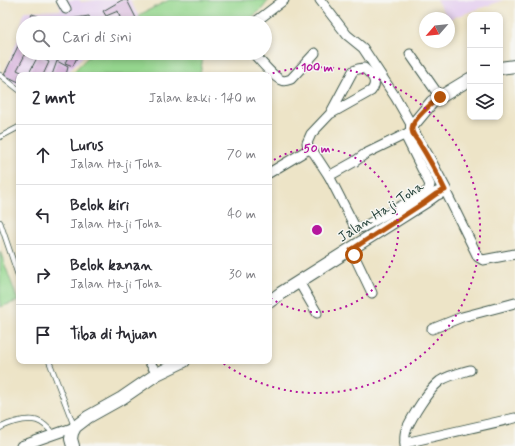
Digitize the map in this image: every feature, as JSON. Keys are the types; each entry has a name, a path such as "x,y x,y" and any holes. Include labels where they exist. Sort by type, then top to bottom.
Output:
{"street":[{"path":"61,0 66,9"},
{"path":"263,16 284,0"},
{"path":"320,0 347,35 364,48 396,98 430,185 428,191 363,226 358,228 354,225 329,176 314,153 308,148 307,143 311,134 330,114 354,71 364,68 372,75 375,80 374,87 371,91 330,114"},
{"path":"272,74 282,81 287,81 291,79 315,53"},
{"path":"410,54 440,97"},
{"path":"259,60 270,72"},
{"path":"503,68 515,66"},
{"path":"329,176 365,154 409,131 432,102 467,81"},
{"name":"Jalan Haji Toha","path":"272,300 436,194 445,190 427,156 409,131"},
{"path":"272,171 308,148"},
{"path":"445,190 478,257 484,260 515,254"},
{"path":"351,250 372,293"},
{"path":"299,282 317,313"},
{"path":"432,329 462,317 515,303"},
{"path":"151,364 157,374"},
{"path":"21,446 75,427 88,417 122,398 157,374 178,364"},
{"path":"470,370 452,375 440,381 433,388 405,432 405,444 515,418"},
{"path":"73,446 71,439 75,427"}],"lane":[{"path":"0,75 16,88"},
{"path":"0,137 16,129"},
{"path":"0,222 16,269"},
{"path":"51,364 75,427"},
{"path":"0,428 5,425 27,419 33,419 38,420 49,428 54,434"}],"shaded area":[{"path":"58,0 80,0 81,2 96,0 130,0 138,16 23,16 24,11 61,10"},
{"path":"436,0 504,0 455,17 455,12 444,12"},
{"path":"16,44 16,60 80,60 69,72 16,72 16,86 3,76"}],"green space":[{"path":"169,0 269,0 261,10 253,16 139,15"},
{"path":"85,60 202,60 200,72 73,72"},
{"path":"0,251 16,295 16,302 0,307"}],"building":[{"path":"122,0 127,0 135,16 120,16 118,11 106,16 103,11"},
{"path":"16,50 16,60 22,60 17,70 21,72 16,72 16,81 4,75"},
{"path":"36,60 45,60 49,62 44,72 30,72"},
{"path":"66,60 76,60 73,66 65,63"},
{"path":"57,61 68,67 67,72 53,72"}],"route":[{"path":"354,255 351,250 436,194 445,190 412,131 412,126 415,121 432,102 440,97"}]}
